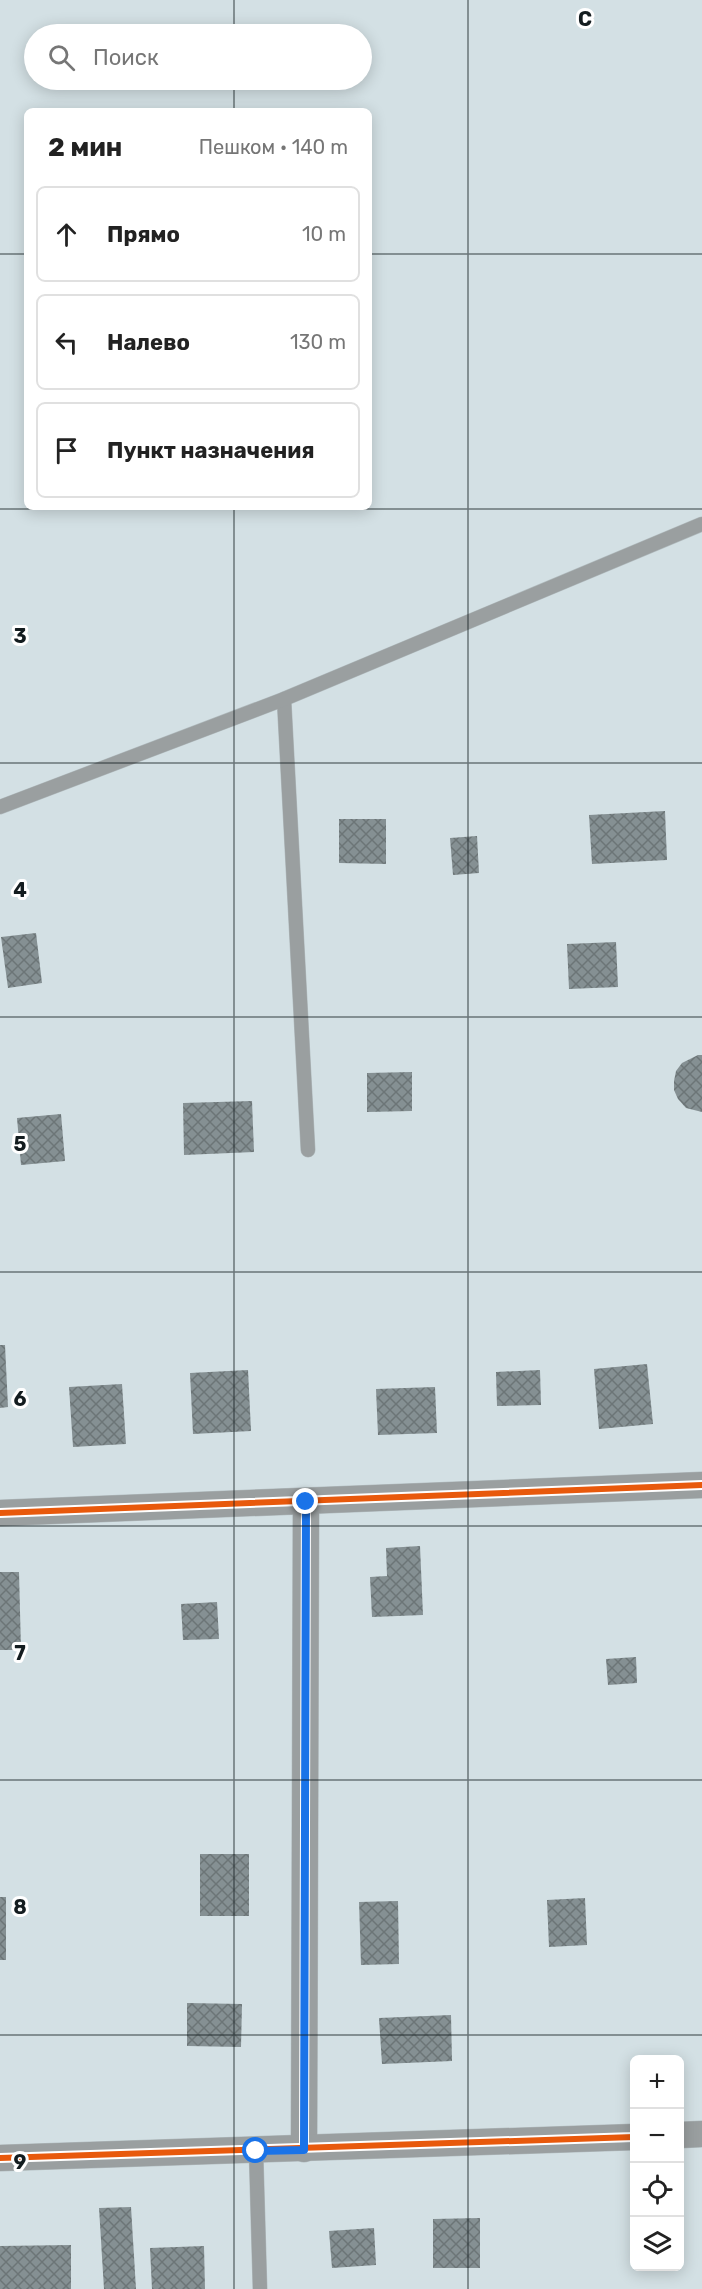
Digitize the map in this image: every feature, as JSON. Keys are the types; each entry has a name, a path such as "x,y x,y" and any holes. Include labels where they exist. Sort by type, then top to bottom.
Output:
{"street":[{"path":"0,1513 702,1485"},
{"path":"304,2150 306,1502"},
{"path":"684,2135 702,2134"},
{"path":"0,2158 304,2150 630,2137"}],"lane":[{"path":"0,807 284,699 702,524"},
{"path":"284,699 308,1150"},
{"path":"256,2151 260,2289"}],"building":[{"path":"665,811 667,860 592,864 589,815"},
{"path":"339,819 386,819 386,864 339,863"},
{"path":"477,836 479,873 453,875 450,838"},
{"path":"36,933 42,983 8,988 1,937"},
{"path":"616,942 618,987 569,989 567,944"},
{"path":"702,1055 702,1112 686,1108 674,1090 676,1071 682,1063"},
{"path":"412,1072 412,1111 367,1112 367,1073"},
{"path":"252,1101 254,1152 184,1155 183,1103"},
{"path":"61,1114 65,1161 21,1165 17,1118"},
{"path":"0,1345 5,1345 8,1407 0,1408"},
{"path":"647,1364 653,1424 599,1429 594,1369"},
{"path":"248,1370 251,1431 193,1434 190,1373"},
{"path":"540,1370 541,1405 497,1406 496,1372"},
{"path":"122,1384 126,1444 73,1447 69,1387"},
{"path":"435,1387 437,1433 378,1435 376,1389"},
{"path":"420,1546 423,1615 372,1617 370,1577 387,1576 386,1548"},
{"path":"0,1572 19,1572 21,1650 0,1650"},
{"path":"217,1602 219,1639 183,1640 181,1604"},
{"path":"636,1657 637,1683 608,1685 606,1659"},
{"path":"200,1854 249,1854 249,1916 200,1916"},
{"path":"0,1897 6,1897 6,1960 0,1960"},
{"path":"585,1898 587,1945 549,1947 547,1900"},
{"path":"398,1901 399,1964 361,1965 359,1902"},
{"path":"187,2003 242,2004 241,2047 187,2046"},
{"path":"451,2015 452,2061 382,2064 379,2018"},
{"path":"131,2207 136,2289 104,2289 99,2208"},
{"path":"480,2218 480,2268 433,2268 433,2219"},
{"path":"374,2228 376,2265 332,2268 329,2231"},
{"path":"71,2245 71,2289 0,2289 0,2246"},
{"path":"204,2246 205,2289 152,2289 150,2248"}],"cycle path":[{"path":"0,1513 702,1485"},
{"path":"304,2149 306,1502"},
{"path":"0,2158 630,2137"}],"route":[{"path":"256,2151 304,2150 306,1502"}]}
